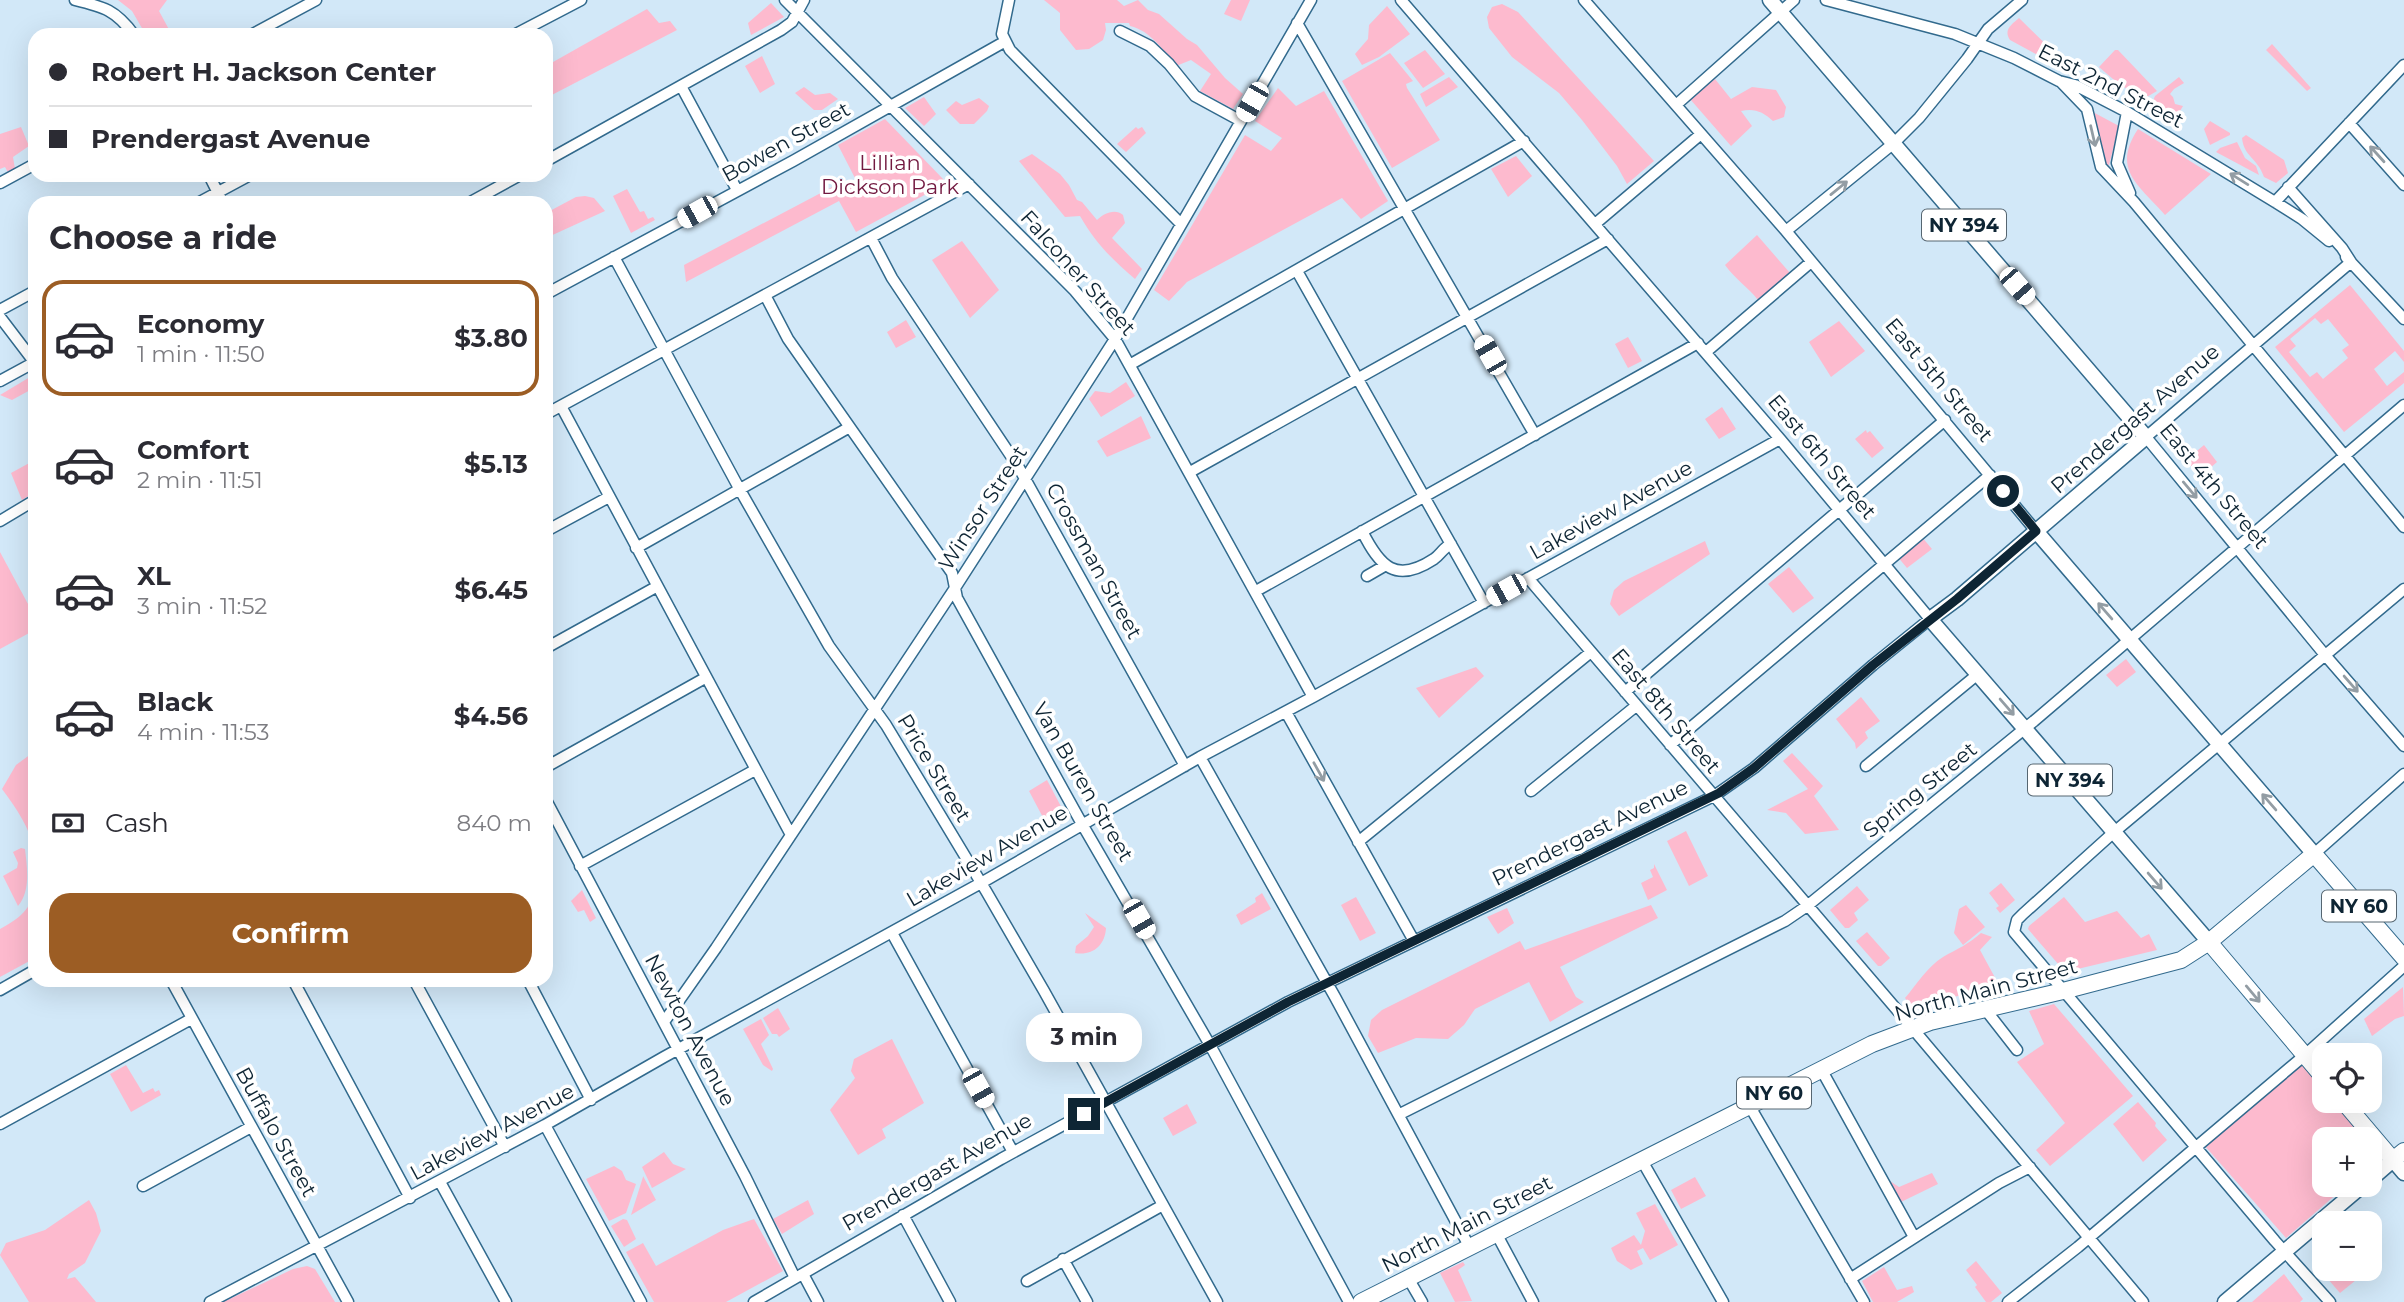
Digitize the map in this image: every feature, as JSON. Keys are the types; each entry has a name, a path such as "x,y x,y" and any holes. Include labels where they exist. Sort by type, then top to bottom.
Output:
{"highway":[{"name":"North Main Street","path":"1360,1302 1469,1246 1500,1240 1641,1159 1872,1044 1912,1029 1985,1009 2181,960 2208,942 2314,854"},
{"name":"NY 60","path":"2314,854 2404,958"},
{"path":"2208,942 2312,1063"},
{"name":"NY 60","path":"2163,964 2166,969 2210,956 2222,958"},
{"path":"2355,1113 2398,1155"}],"main road":[{"name":"East 4th Street","path":"1770,0 2146,437"},
{"name":"Prendergast Avenue","path":"1930,619 1957,599 2146,437"},
{"name":"East 5th Street","path":"2036,531 2314,854"},
{"name":"East 6th Street","path":"1930,619 2208,942"},
{"path":"2382,1169 2398,1155 2404,1173"},
{"path":"2225,1302 2350,1197"}],"street":[{"path":"264,28 316,0"},
{"path":"527,28 581,0"},
{"name":"Falconer Street","path":"785,0 1075,292 1115,339 1313,697"},
{"path":"553,157 781,30 799,14 804,0"},
{"path":"1009,0 1002,29 1004,42 1181,224"},
{"name":"Winsor Street","path":"664,1022 955,588 1115,339 1310,0"},
{"name":"East 6th Street","path":"1401,0 1698,343 1710,349 1780,439 1930,619"},
{"name":"East 5th Street","path":"1584,0 1786,231 2036,531"},
{"path":"1676,105 1794,0"},
{"name":"East 2nd Street","path":"1826,0 1932,26 1980,43 2059,81 2075,85 2127,112 2275,201 2322,234 2404,319"},
{"path":"84,1 111,10 129,28"},
{"path":"1786,231 1894,143 1919,118 1980,43 1988,29 2020,1"},
{"path":"1297,23 1535,435"},
{"path":"1120,31 1150,46 1195,96 1241,121"},
{"name":"Bowen Street","path":"553,290 1004,42"},
{"path":"2275,201 2404,65"},
{"path":"2059,81 2087,109 2101,167 2134,202 2404,527"},
{"path":"681,86 737,190"},
{"path":"2127,112 2117,163 2134,202"},
{"path":"2349,123 2404,185"},
{"path":"1595,224 1701,134"},
{"path":"1131,364 1524,141"},
{"path":"0,183 28,168"},
{"path":"223,196 241,182"},
{"path":"482,196 507,182"},
{"path":"553,410 968,184"},
{"name":"East 2nd Street","path":"2288,187 2342,248 2350,262"},
{"name":"Crossman Street","path":"871,238 892,278 1025,478 1185,766"},
{"path":"1190,472 1608,239"},
{"name":"Price Street","path":"614,257 740,490 829,646 874,709 981,883 1217,1302"},
{"path":"1710,349 1811,262"},
{"name":"Prendergast Avenue","path":"2146,437 2350,262"},
{"path":"1297,271 1484,603"},
{"path":"0,310 28,295"},
{"name":"Van Buren Street","path":"765,295 788,340 951,573 957,598 1082,824 1210,1045 1349,1302"},
{"path":"0,317 28,353"},
{"path":"1256,591 1698,343"},
{"path":"0,381 28,366"},
{"name":"Spring Street","path":"1400,1114 1786,920 1807,906 2025,729 2404,405"},
{"path":"561,406 791,835"},
{"path":"1625,692 1945,420"},
{"path":"636,548 848,428"},
{"name":"East 4th Street","path":"2146,437 2325,655 2404,746"},
{"name":"Lakeview Avenue","path":"210,1302 681,1055 1200,757 1780,439"},
{"path":"1670,746 1990,475"},
{"path":"553,527 609,497"},
{"path":"0,521 28,504"},
{"path":"1362,531 1386,565 1400,572 1410,571 1435,558 1451,544"},
{"path":"1367,576 1386,565"},
{"name":"East 8th Street","path":"1528,578 2143,1302"},
{"path":"553,644 656,587"},
{"path":"2330,1302 2284,1252 2014,932 2017,920 2023,914 2113,833 2404,589"},
{"name":"Prendergast Avenue","path":"754,1302 1013,1152 1288,1002 1714,796 1754,768 1930,619"},
{"path":"1358,842 1591,652"},
{"path":"1866,766 1978,674"},
{"path":"553,763 705,678"},
{"path":"1531,791 1636,706"},
{"path":"1286,712 1414,941"},
{"path":"1200,757 1400,1114 1469,1246"},
{"path":"580,866 755,770"},
{"name":"North Main Street","path":"2314,854 2404,774"},
{"name":"Newton Avenue","path":"553,814 799,1276 818,1302"},
{"path":"892,933 1013,1152"},
{"path":"2008,1302 2089,1238 2305,1055 2404,966"},
{"path":"0,990 28,974"},
{"name":"Buffalo Street","path":"175,987 348,1302"},
{"path":"297,987 410,1198"},
{"path":"418,987 505,1147"},
{"path":"532,987 591,1100"},
{"path":"1985,1009 2017,1050"},
{"path":"0,1124 191,1018"},
{"path":"1821,1069 1914,1237"},
{"path":"1749,1105 1864,1302"},
{"path":"545,1125 641,1302"},
{"path":"143,1186 251,1127"},
{"path":"1641,1159 1723,1302"},
{"path":"1850,1279 1999,1183 2029,1167"},
{"path":"440,1182 506,1302"},
{"path":"1027,1281 1163,1205"},
{"path":"902,1215 950,1302"},
{"path":"1500,1240 1534,1302"},
{"path":"1063,1259 1087,1302"},
{"path":"1409,1278 1422,1302"}],"green space":[{"path":"118,0 167,0 159,11 168,28 142,28 132,11"},
{"path":"1044,0 1117,0 1124,6 1138,0 1197,45 1225,78 1243,94 1233,109 1200,91 1211,74 1191,60 1176,66 1150,37 1129,23 1105,23 1103,40 1089,49 1076,50 1060,30 1060,13"},
{"path":"1231,0 1250,0 1241,21 1224,14"},
{"path":"771,3 784,17 751,35 748,23"},
{"path":"1502,4 1518,12 1654,161 1627,184 1617,166 1559,93 1512,57 1489,28 1487,17 1492,7"},
{"path":"1387,6 1410,34 1379,57 1362,65 1355,54 1368,39 1369,25"},
{"path":"647,9 659,23 670,21 677,30 553,94 553,62"},
{"path":"2019,18 2068,66 2060,67 2010,40 2008,30"},
{"path":"2272,44 2311,88 2307,91 2266,50"},
{"path":"1425,50 1445,74 1423,88 1404,63"},
{"path":"2115,50 2157,91 2145,98 2120,85 2099,67"},
{"path":"1390,53 1413,81 1406,84 1407,88 1440,140 1392,168 1342,81"},
{"path":"762,56 775,84 760,93 745,66"},
{"path":"1449,77 1458,87 1426,107 1420,94"},
{"path":"2179,77 2184,83 2170,94 2175,104 2183,106 2177,116 2152,103 2155,96"},
{"path":"1715,79 1731,99 1752,87 1776,90 1786,107 1784,117 1773,121 1758,111 1741,111 1752,126 1731,146 1690,99"},
{"path":"804,87 815,95 830,93 838,99 822,110 814,110 795,93"},
{"path":"1278,88 1296,106 1324,91 1388,201 1361,219 1342,198 1187,282 1169,301 1154,290 1245,135 1271,151 1282,138 1255,121"},
{"path":"924,97 936,114 924,126 905,108"},
{"path":"979,98 989,106 974,124 960,124 946,110 956,101 962,105"},
{"path":"2091,111 2119,126 2109,165 2103,164"},
{"name":"Lillian Dickson Park","path":"885,119 944,180 943,185 856,232 839,201 686,282 684,265 834,186 843,192 855,183 856,180 838,145"},
{"path":"2210,121 2230,135 2210,145 2204,129"},
{"path":"21,127 28,144 28,147 13,157 15,169 9,174 5,167 0,169 0,134"},
{"path":"1136,127 1142,127 1146,133 1126,152 1117,144"},
{"path":"2138,129 2211,174 2165,215 2138,185 2128,166 2130,143"},
{"path":"2246,135 2284,160 2288,173 2276,183 2264,177 2245,149 2242,138"},
{"path":"2237,142 2245,158 2256,166 2259,175 2216,152"},
{"path":"1032,154 1060,174 1077,200 1082,202 1097,220 1113,212 1123,215 1125,223 1112,238 1142,269 1135,279 1104,250 1080,216 1065,217 1019,161"},
{"path":"1516,156 1532,176 1508,197 1491,169"},
{"path":"627,189 640,212 644,211 648,219 653,217 655,220 631,233 613,196"},
{"path":"576,197 594,198 605,211 553,235 553,209"},
{"path":"1757,235 1790,273 1758,300 1725,265"},
{"path":"962,241 999,290 970,318 932,260"},
{"path":"2350,285 2404,351 2404,362 2395,351 2374,369 2387,386 2404,372 2404,383 2344,432 2275,347","holes":["2315,318 2321,324 2328,319 2349,345 2342,350 2348,358 2323,379 2317,372 2310,377 2289,352 2296,346 2290,339"]},
{"path":"906,320 916,337 896,348 887,332"},
{"path":"1839,321 1865,351 1831,377 1809,342"},
{"path":"1628,337 1642,361 1628,368 1615,344"},
{"path":"28,378 28,391 12,400 0,395"},
{"path":"1126,382 1135,396 1101,417 1089,399 1095,391 1110,393"},
{"path":"1722,407 1736,429 1719,439 1705,419"},
{"path":"1141,416 1151,438 1107,457 1097,441"},
{"path":"1866,430 1867,433 1870,431 1884,448 1872,458 1855,439"},
{"path":"2204,445 2217,462 2200,477 2186,460"},
{"path":"28,464 28,496 22,500 11,473"},
{"path":"1921,536 1932,549 1907,568 1897,556"},
{"path":"1705,541 1710,554 1619,616 1610,604 1614,590 1624,581"},
{"path":"0,552 28,604 28,634 0,649"},
{"path":"1789,567 1814,598 1793,613 1768,584"},
{"path":"2126,659 2136,672 2117,687 2106,675"},
{"path":"1476,667 1484,676 1439,718 1416,688"},
{"path":"1861,697 1880,721 1865,732 1868,738 1856,749 1855,743 1836,719"},
{"path":"1792,753 1823,786 1814,796 1839,830 1805,834 1786,813 1767,810 1808,789 1783,761"},
{"path":"28,756 28,831 2,789 16,765"},
{"path":"1047,780 1066,816 1048,827 1029,791"},
{"path":"1686,831 1708,876 1689,886 1667,841"},
{"path":"25,849 27,879 25,893 18,906 3,876 17,868 18,863 13,852"},
{"path":"1654,864 1667,890 1648,900 1641,883 1653,877 1650,870 1654,868"},
{"path":"2001,883 2015,900 2000,913 1996,908 1999,906 1989,893"},
{"path":"1857,886 1869,900 1854,913 1858,920 1845,928 1830,910"},
{"path":"582,890 596,918 590,922 584,910 578,912 571,901"},
{"path":"1262,893 1271,909 1241,925 1236,915 1256,902 1255,898"},
{"path":"1356,897 1376,933 1360,941 1341,905"},
{"path":"2064,897 2085,922 2117,911 2141,938 2149,934 2157,950 2065,972 2028,929"},
{"path":"1651,905 1658,918 1560,967 1576,997 1584,1002 1550,1022 1529,982 1475,1009 1464,1025 1448,1039 1416,1038 1378,1053 1368,1036 1371,1020 1382,1010 1520,941 1525,950"},
{"path":"1966,905 1985,927 1963,945 1954,933 1959,909"},
{"path":"28,906 28,962 0,977 0,929"},
{"path":"1507,908 1514,923 1498,934 1487,917"},
{"path":"1085,913 1106,928 1105,934 1100,945 1092,951 1075,953 1076,946 1094,927"},
{"path":"1867,932 1890,958 1881,966 1878,966 1856,941"},
{"path":"1981,933 1992,937 1980,950 1999,985 1913,1008 1905,998 1927,971 1937,961"},
{"path":"2403,987 2404,1016 2395,1019 2372,1036 2364,1019"},
{"path":"2054,1004 2133,1096 2050,1166 2036,1150 2065,1123 2017,1062 2044,1044 2029,1011"},
{"path":"778,1008 790,1029 779,1037 772,1034 763,1018"},
{"path":"761,1019 769,1035 761,1044 772,1071 763,1065 743,1029"},
{"path":"892,1039 924,1103 882,1129 886,1138 858,1155 830,1110 855,1078 851,1071 854,1059"},
{"path":"2301,1063 2312,1076 2312,1113 2343,1113 2355,1127 2312,1127 2312,1197 2333,1197 2317,1211 2312,1211 2312,1215 2286,1238 2204,1145"},
{"path":"126,1065 143,1093 153,1088 155,1092 159,1090 161,1095 131,1112 110,1074"},
{"path":"2138,1102 2167,1140 2143,1162 2113,1124"},
{"path":"1187,1104 1197,1123 1173,1136 1163,1118"},
{"path":"664,1152 673,1164 686,1169 652,1188 642,1167"},
{"path":"614,1166 622,1171 626,1180 636,1184 626,1213 609,1221 586,1179"},
{"path":"1932,1173 1938,1184 1901,1202 1890,1181 1899,1187"},
{"path":"643,1177 656,1200 631,1215"},
{"path":"1695,1177 1706,1196 1681,1209 1671,1190"},
{"path":"89,1200 101,1231 85,1263 69,1274 67,1279 75,1277 96,1302 29,1302 0,1255 6,1243 45,1230"},
{"path":"808,1200 814,1214 782,1234 773,1219"},
{"path":"1655,1204 1678,1245 1650,1260 1643,1248 1637,1251 1643,1264 1631,1270 1617,1261 1611,1248 1634,1235 1641,1245 1645,1231 1636,1213"},
{"path":"623,1219 627,1220 636,1239 624,1247 611,1226"},
{"path":"754,1219 783,1271 726,1302 654,1302 626,1252 643,1243 656,1266 723,1230"},
{"path":"1976,1261 2002,1293 1991,1302 1986,1302 1966,1270"},
{"path":"1463,1262 1465,1265 1458,1270 1472,1301 1455,1302 1440,1273"},
{"path":"307,1266 315,1269 335,1302 223,1302 293,1269"},
{"path":"1884,1267 1897,1290 1912,1286 1914,1292 1897,1302 1873,1302 1862,1281"},
{"path":"2284,1274 2303,1299 2300,1302 2252,1302"},
{"path":"2330,1281 2355,1281 2340,1293"}],"route":[{"path":"1084,1114 1288,1002 1719,793 1754,768 1873,665 1957,599 2036,531 2003,491"}]}
